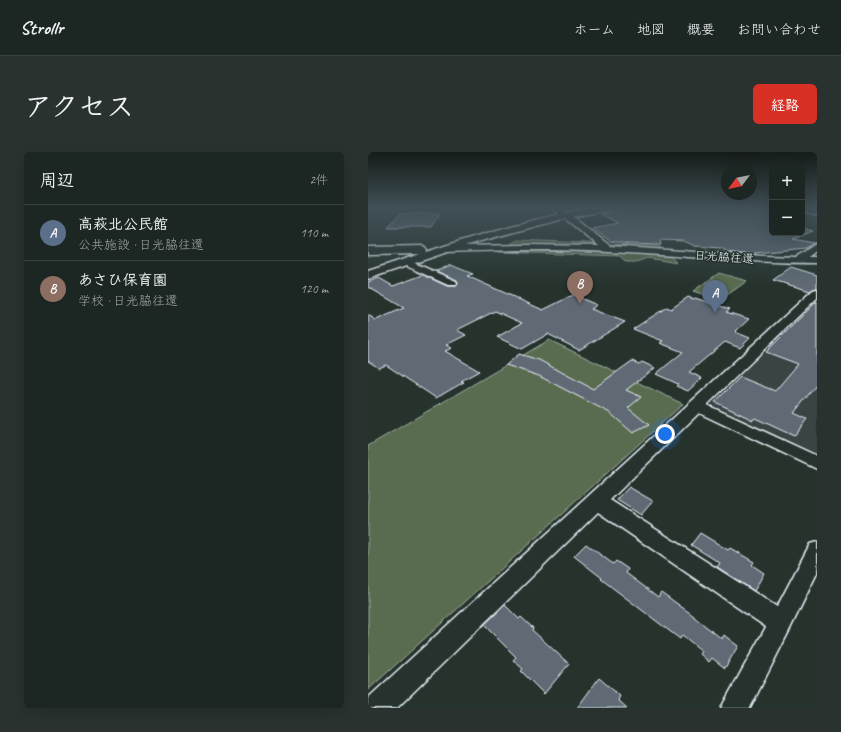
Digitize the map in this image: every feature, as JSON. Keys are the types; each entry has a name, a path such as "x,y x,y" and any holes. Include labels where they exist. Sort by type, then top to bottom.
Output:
{"highway":[{"path":"368,269 427,249 478,234"},
{"path":"368,275 493,234"},
{"path":"496,234 484,242 492,246 501,247"},
{"name":"日光脇往還","path":"373,251 445,249"},
{"path":"373,251 393,254 395,258 390,262"}],"street":[{"path":"589,234 608,249"},
{"path":"797,261 817,246"},
{"name":"日光脇往還","path":"445,249 501,247 608,249 797,261 817,260"},
{"path":"405,262 452,283"},
{"path":"378,708 817,292"},
{"path":"697,406 817,463"},
{"path":"596,501 781,623"},
{"path":"735,708 781,623 817,551"}],"shaded area":[{"path":"817,299 817,459 713,410 711,404"}],"green space":[{"path":"517,240 659,246 677,263 647,258 636,262 626,262 620,256 499,252"},
{"path":"719,273 747,281 720,300 693,291"},
{"path":"549,340 683,404 368,690 368,446"}],"building":[{"path":"600,234 769,234 769,236 800,236 793,239 814,243 806,248 755,254 728,252 721,248 695,246 684,241 660,240 661,245 628,244 610,241"},
{"path":"451,265 473,274 467,276 543,310 573,295 597,305 591,309 625,322 579,350 548,334 522,349 497,337 522,323 495,311 457,330 466,335 446,345 452,348 445,351 479,371 461,381 464,382 436,398 386,365 379,368 368,361 368,315 376,320 404,308 368,287 368,282 379,278 393,286 423,275 447,286 456,286 458,284 457,280 436,271"},
{"path":"791,267 817,275 817,288 810,291 773,280"},
{"path":"688,297 730,309 726,312 749,319 735,332 750,338 740,348 725,342 689,372 702,378 688,391 676,386 678,384 656,374 683,352 660,343 663,341 633,329 667,307 671,309"},
{"path":"817,301 817,384 794,413 807,419 794,436 755,418 753,420 715,402 740,377 775,391 798,364 766,352"},
{"path":"519,354 539,360 593,389 632,361 639,364 642,362 655,368 626,390 641,397 628,408 649,425 633,433 610,413 539,376 506,365"},
{"path":"629,487 653,501 641,515 617,500"},
{"path":"700,533 728,550 730,548 754,562 752,565 764,573 754,591 717,567 720,563 691,545"},
{"path":"586,544 613,564 616,561 628,569 626,573 658,597 661,592 722,639 724,635 738,646 725,668 712,658 709,662 700,654 702,651 682,635 680,639 601,579 602,578 574,556"},
{"path":"505,605 519,619 521,617 533,628 532,630 569,664 544,694 521,671 523,669 513,660 516,657 484,625"},
{"path":"599,678 620,696 618,700 627,708 577,708"}],"place":[{"name":"あさひ保育園","path":"580,304"},
{"name":"高萩北公民館","path":"715,313"}]}
